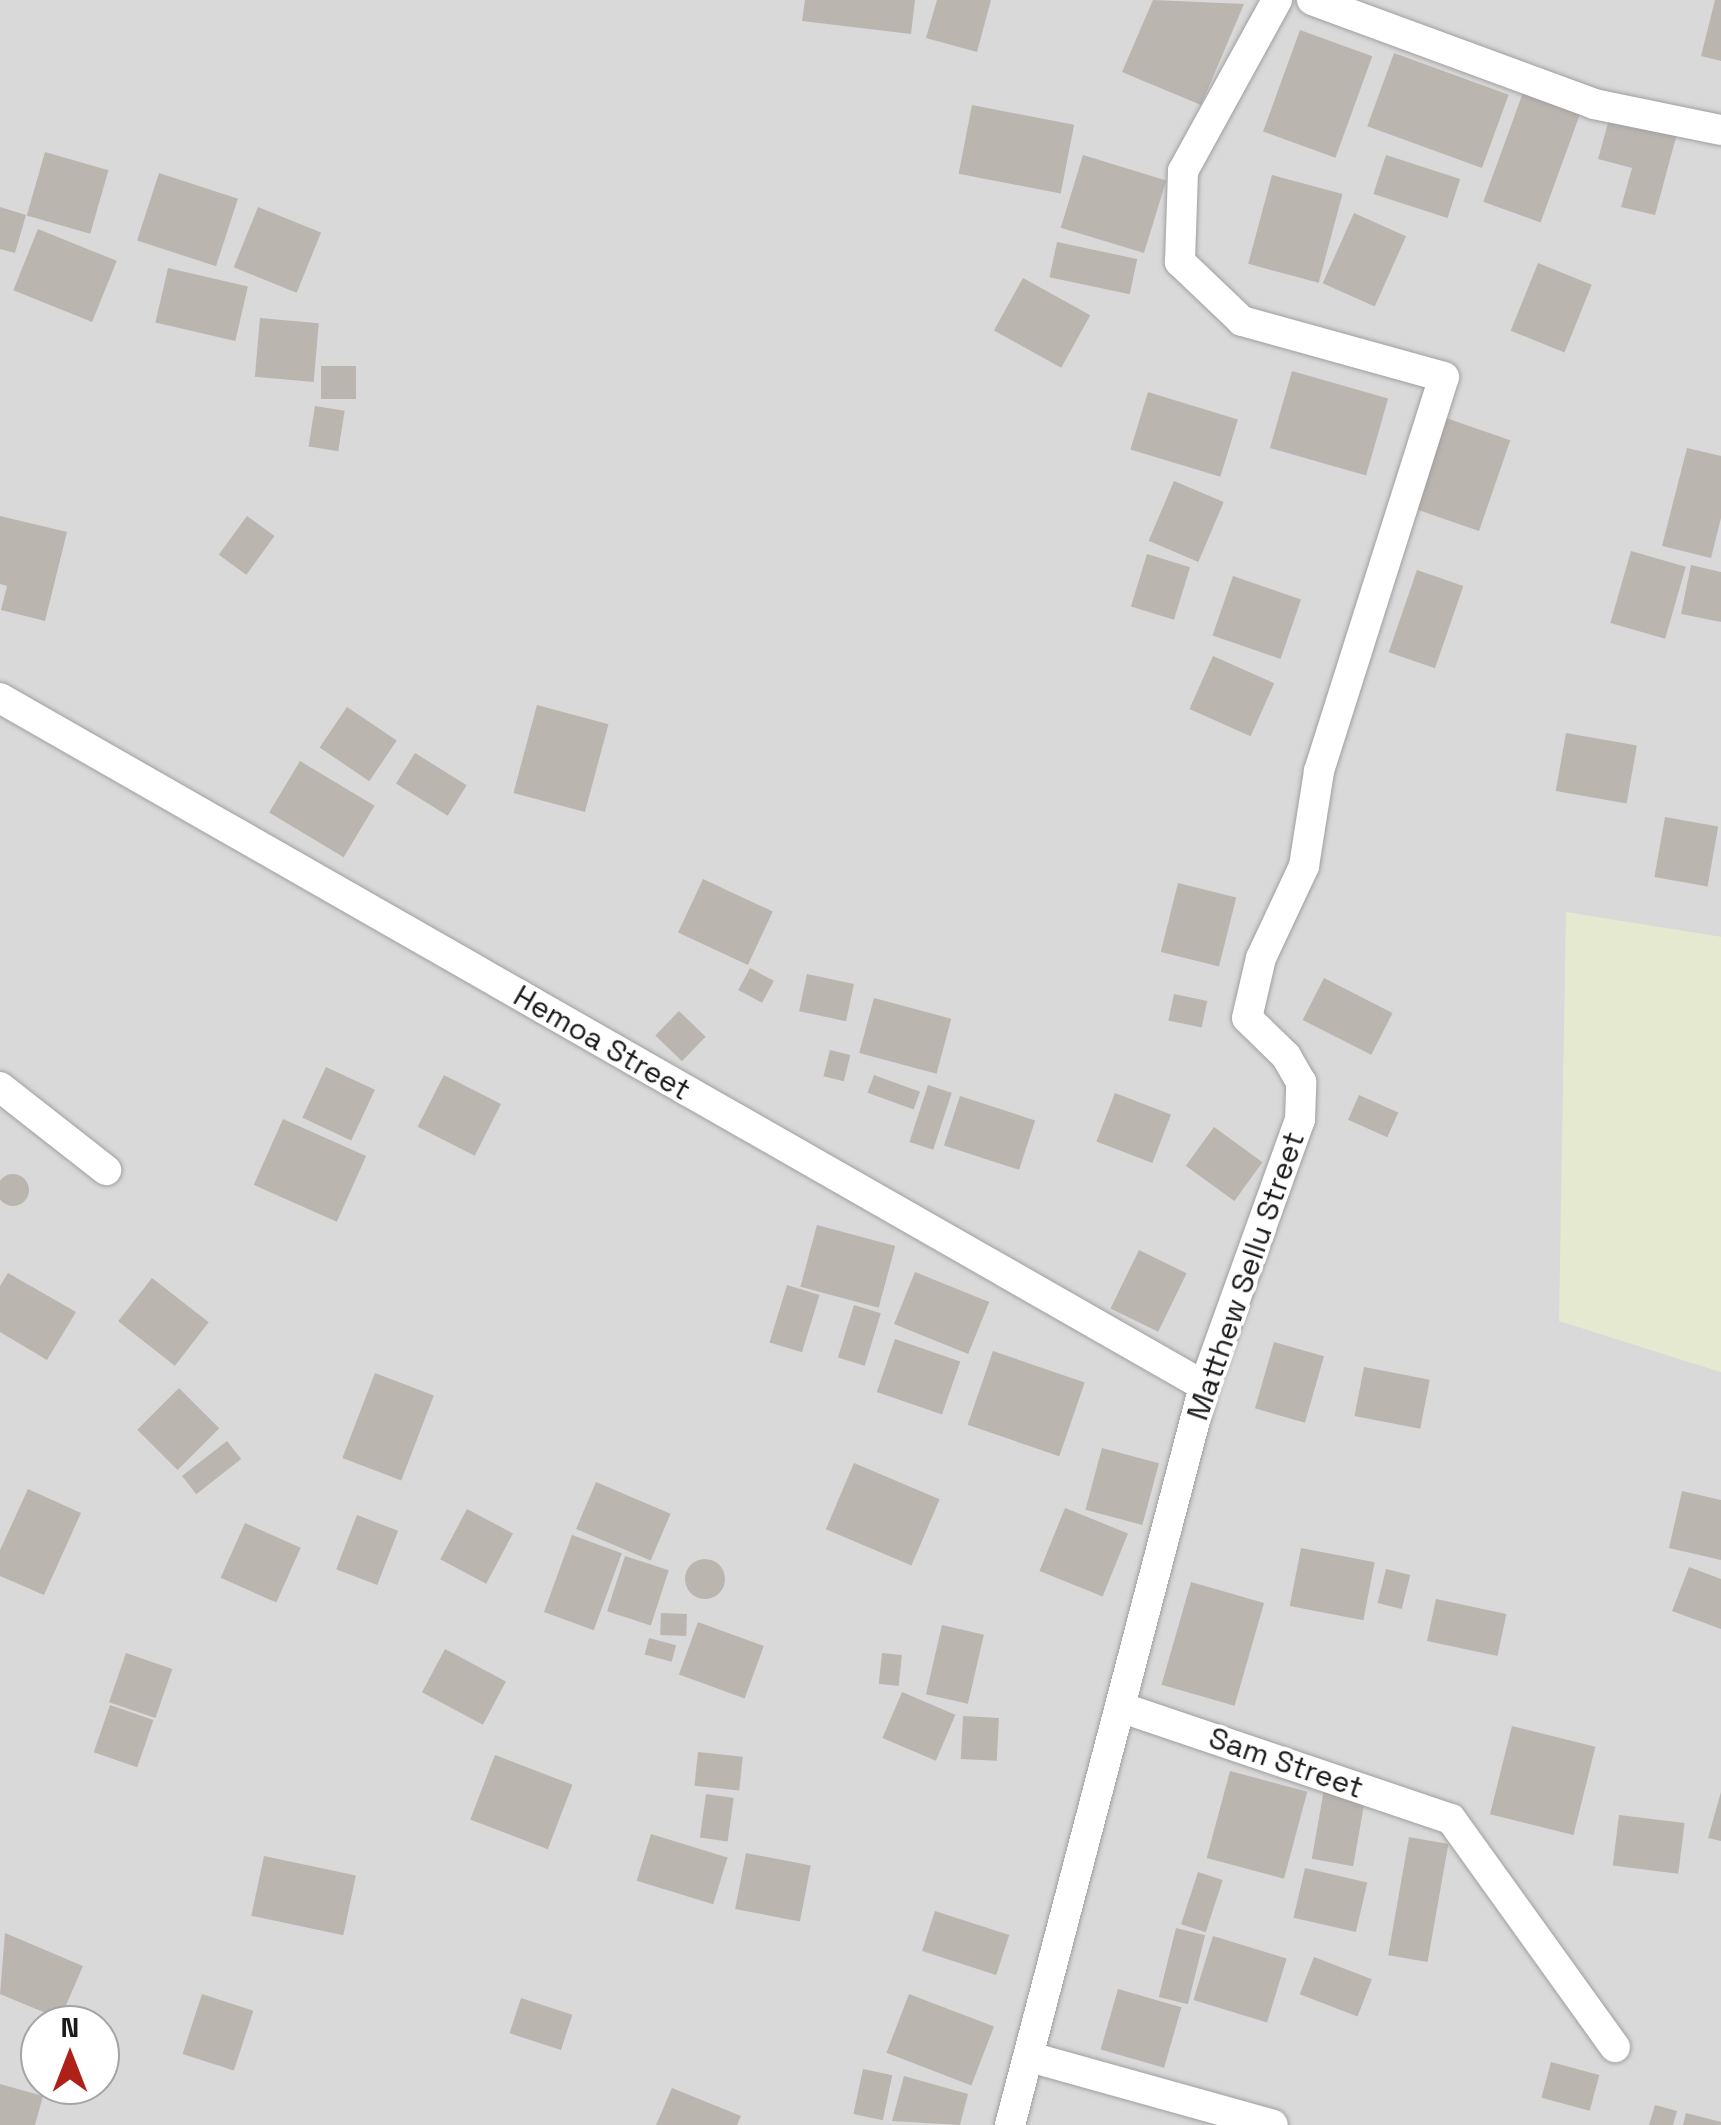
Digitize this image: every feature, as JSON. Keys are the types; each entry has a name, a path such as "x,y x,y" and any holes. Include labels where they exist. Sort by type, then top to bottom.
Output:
{"street":[{"name":"Matthew Sellu Street","path":"1010,2125 1204,1386 1300,1120 1301,1082 1286,1056 1247,1018 1260,958 1304,866 1319,771 1444,377 1242,320 1180,262 1183,171 1277,0"},
{"path":"1312,0 1594,104 1721,130"},
{"name":"Hemoa Street","path":"0,698 1204,1386"},
{"path":"0,1087 106,1170"},
{"name":"Sam Street","path":"1120,1708 1452,1819 1615,2047"},
{"path":"1030,2057 1273,2125"}],"shaded area":[{"path":"0,0 1721,0 1721,937 1567,913 1560,1321 1721,1372 1721,2125 0,2125"}],"green space":[{"path":"1566,912 1721,937 1721,1372 1559,1321"}],"building":[{"path":"805,0 915,0 911,34 802,21"},
{"path":"937,0 991,0 977,52 926,38"},
{"path":"1153,0 1244,4 1201,105 1122,72"},
{"path":"1715,0 1721,0 1721,61 1701,56"},
{"path":"1300,30 1372,56 1335,158 1263,131"},
{"path":"1394,53 1509,95 1482,168 1367,126"},
{"path":"1525,87 1582,108 1541,223 1483,202"},
{"path":"972,105 1074,125 1061,194 959,174"},
{"path":"1611,112 1678,130 1655,215 1621,207 1632,168 1598,159"},
{"path":"45,152 108,170 90,234 27,215"},
{"path":"1083,155 1166,180 1144,253 1061,228"},
{"path":"1386,155 1460,179 1448,218 1373,194"},
{"path":"159,173 238,199 216,266 137,241"},
{"path":"1272,175 1343,194 1319,283 1248,264"},
{"path":"0,207 26,215 15,253 0,249"},
{"path":"258,207 321,232 297,293 234,267"},
{"path":"1354,213 1406,236 1375,307 1323,283"},
{"path":"38,229 117,261 92,322 13,290"},
{"path":"1057,242 1137,259 1130,294 1050,277"},
{"path":"1538,263 1592,285 1564,352 1511,331"},
{"path":"168,268 248,286 235,341 155,323"},
{"path":"1023,278 1090,315 1061,368 994,330"},
{"path":"260,318 319,323 314,382 255,377"},
{"path":"321,366 356,366 356,399 321,399"},
{"path":"1292,371 1388,399 1366,475 1270,448"},
{"path":"1148,392 1238,419 1220,477 1130,449"},
{"path":"315,406 345,411 338,451 309,446"},
{"path":"1446,418 1510,440 1479,531 1415,509"},
{"path":"1687,448 1721,456 1721,518 1711,558 1662,546"},
{"path":"1174,481 1224,502 1198,562 1149,541"},
{"path":"0,516 67,532 45,621 1,610 7,586 0,584"},
{"path":"247,516 275,536 246,575 219,555"},
{"path":"1631,551 1686,567 1665,639 1610,623"},
{"path":"1147,554 1190,567 1174,620 1131,607"},
{"path":"1691,565 1721,572 1721,622 1681,614"},
{"path":"1417,570 1463,586 1435,668 1389,652"},
{"path":"1233,576 1301,599 1281,659 1212,636"},
{"path":"1213,656 1274,683 1251,736 1189,709"},
{"path":"537,705 608,724 585,812 513,793"},
{"path":"347,707 397,741 369,781 320,748"},
{"path":"1566,733 1637,746 1627,804 1556,791"},
{"path":"415,753 467,785 448,816 396,784"},
{"path":"300,761 375,806 344,857 269,812"},
{"path":"1665,817 1718,826 1708,886 1654,877"},
{"path":"703,879 773,912 748,965 678,932"},
{"path":"1178,883 1236,898 1219,966 1161,952"},
{"path":"750,968 774,981 762,1003 738,990"},
{"path":"807,974 854,984 846,1021 799,1011"},
{"path":"1324,978 1393,1013 1371,1055 1303,1020"},
{"path":"1174,994 1207,1001 1202,1027 1168,1020"},
{"path":"874,998 951,1019 937,1074 859,1053"},
{"path":"679,1011 706,1037 682,1061 655,1035"},
{"path":"830,1050 850,1055 844,1081 823,1076"},
{"path":"326,1067 375,1090 351,1141 302,1118"},
{"path":"444,1075 501,1104 475,1156 418,1127"},
{"path":"874,1075 920,1092 914,1110 868,1093"},
{"path":"928,1085 952,1093 933,1150 909,1142"},
{"path":"1115,1093 1171,1115 1152,1163 1096,1142"},
{"path":"1359,1095 1398,1112 1387,1137 1348,1120"},
{"path":"960,1096 1035,1120 1019,1170 944,1145"},
{"path":"283,1119 366,1156 337,1222 254,1185"},
{"path":"1214,1127 1263,1162 1234,1201 1186,1166"},
{"path":"13,1174 24,1179 29,1190 24,1201 13,1206 2,1201 -3,1190 2,1179"},
{"path":"817,1225 895,1246 879,1308 800,1287"},
{"path":"1139,1250 1187,1273 1158,1332 1111,1308"},
{"path":"915,1272 989,1302 968,1354 894,1324"},
{"path":"8,1273 76,1312 47,1360 0,1332 0,1286"},
{"path":"152,1278 209,1322 175,1366 118,1321"},
{"path":"787,1285 820,1295 802,1352 769,1342"},
{"path":"854,1305 881,1313 865,1366 838,1358"},
{"path":"895,1339 960,1361 942,1414 877,1392"},
{"path":"1274,1342 1324,1356 1305,1423 1255,1408"},
{"path":"993,1351 1085,1383 1059,1456 968,1425"},
{"path":"1364,1367 1430,1380 1420,1429 1354,1416"},
{"path":"375,1373 434,1396 401,1481 342,1458"},
{"path":"179,1388 219,1428 178,1470 137,1430"},
{"path":"227,1441 241,1459 196,1494 182,1476"},
{"path":"1102,1448 1159,1463 1142,1525 1085,1510"},
{"path":"854,1463 940,1499 911,1566 826,1529"},
{"path":"596,1482 671,1514 651,1561 576,1529"},
{"path":"28,1489 81,1513 44,1595 0,1576 0,1550"},
{"path":"1682,1491 1721,1500 1721,1560 1669,1548"},
{"path":"1065,1508 1128,1533 1103,1597 1040,1571"},
{"path":"467,1509 513,1533 486,1584 440,1559"},
{"path":"357,1515 398,1531 377,1585 336,1569"},
{"path":"245,1523 301,1548 276,1603 221,1578"},
{"path":"572,1535 622,1553 594,1630 544,1612"},
{"path":"1301,1548 1375,1562 1363,1620 1290,1606"},
{"path":"625,1556 669,1570 651,1625 607,1611"},
{"path":"705,1559 719,1565 725,1579 719,1593 705,1599 691,1593 685,1579 691,1565"},
{"path":"1689,1567 1721,1579 1721,1629 1672,1611"},
{"path":"1386,1569 1410,1575 1402,1609 1378,1603"},
{"path":"1191,1582 1264,1603 1235,1706 1162,1685"},
{"path":"1436,1599 1506,1614 1497,1656 1427,1641"},
{"path":"661,1613 687,1614 686,1636 660,1635"},
{"path":"698,1622 764,1646 745,1699 679,1675"},
{"path":"942,1625 984,1635 968,1704 926,1694"},
{"path":"649,1638 676,1645 672,1662 645,1654"},
{"path":"445,1649 506,1681 483,1725 422,1692"},
{"path":"126,1653 172,1669 155,1718 109,1702"},
{"path":"882,1653 902,1655 899,1686 879,1684"},
{"path":"902,1692 955,1715 936,1761 882,1738"},
{"path":"110,1705 153,1720 137,1767 94,1752"},
{"path":"963,1716 999,1718 997,1761 961,1759"},
{"path":"1512,1726 1595,1747 1573,1835 1490,1814"},
{"path":"698,1752 743,1757 739,1791 694,1786"},
{"path":"495,1755 572,1785 548,1849 470,1819"},
{"path":"1230,1771 1307,1792 1284,1879 1207,1858"},
{"path":"1325,1784 1366,1791 1353,1866 1312,1859"},
{"path":"1721,1792 1721,1841 1708,1838"},
{"path":"706,1794 734,1798 728,1841 700,1838"},
{"path":"1619,1815 1685,1823 1678,1874 1613,1866"},
{"path":"651,1834 728,1857 713,1904 637,1881"},
{"path":"1409,1837 1448,1844 1428,1962 1388,1955"},
{"path":"746,1853 811,1866 800,1922 735,1909"},
{"path":"264,1856 356,1876 343,1935 251,1916"},
{"path":"1305,1868 1367,1882 1356,1932 1294,1918"},
{"path":"1198,1872 1223,1880 1206,1932 1181,1924"},
{"path":"935,1911 1009,1935 996,1975 922,1951"},
{"path":"1176,1928 1205,1935 1188,2004 1159,1997"},
{"path":"5,1933 83,1966 66,2005 26,2005 0,1994"},
{"path":"1213,1936 1287,1959 1267,2023 1193,2000"},
{"path":"1314,1957 1372,1979 1358,2017 1300,1994"},
{"path":"1118,1989 1181,2007 1164,2068 1101,2050"},
{"path":"202,1994 253,2011 234,2071 183,2054"},
{"path":"909,1994 994,2027 971,2085 886,2053"},
{"path":"521,1998 572,2015 561,2050 510,2033"},
{"path":"1551,2062 1599,2075 1590,2111 1541,2098"},
{"path":"863,2069 892,2075 883,2120 853,2114"},
{"path":"904,2076 968,2094 960,2125 892,2121"},
{"path":"0,2084 20,2090 20,2105 41,2105 35,2125 0,2125"},
{"path":"672,2088 741,2116 737,2125 656,2125"},
{"path":"1655,2105 1677,2111 1673,2125 1649,2125"},
{"path":"1686,2113 1721,2122 1721,2125 1683,2125"}]}
